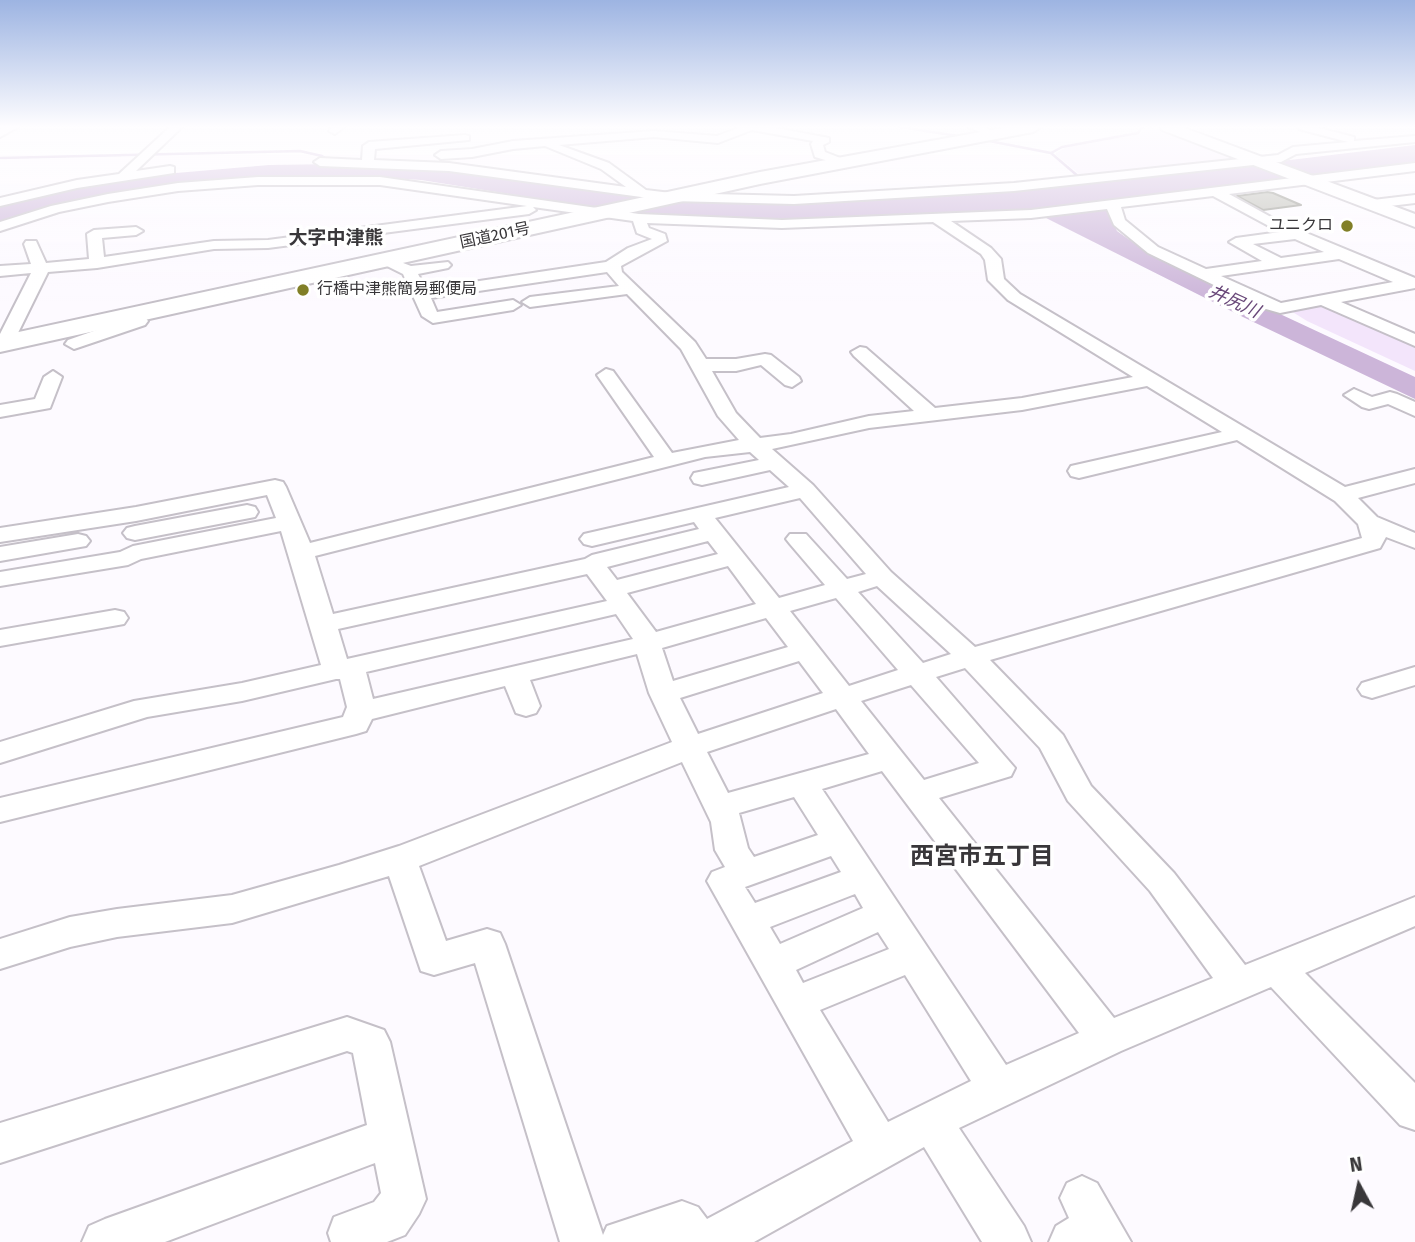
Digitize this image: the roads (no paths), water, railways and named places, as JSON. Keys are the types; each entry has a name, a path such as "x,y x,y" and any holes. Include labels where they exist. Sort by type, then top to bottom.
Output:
{"highway":[{"name":"国道201号","path":"3,342 730,185"},
{"path":"1321,185 1415,221"}],"street":[{"path":"0,202 78,185"},
{"path":"0,227 57,209 108,198 198,185"},
{"path":"420,185 639,218 782,224 1031,214 1260,185"},
{"path":"579,185 669,198 794,200 975,191 1030,185"},
{"path":"632,185 645,194"},
{"path":"1214,191 1295,234 1412,284"},
{"path":"0,192 42,192"},
{"path":"91,216 108,198"},
{"path":"1373,204 1415,199"},
{"path":"1113,205 1119,222 1153,250 1280,308 1412,284"},
{"path":"0,271 41,270 97,263 157,249 261,245 356,226 565,208"},
{"path":"935,217 993,259 994,274 1003,289 1147,380 1343,496 1369,522 1415,541"},
{"path":"421,295 613,266 633,251 660,241 660,237 642,230 639,218"},
{"path":"97,263 94,234 136,231"},
{"path":"1279,263 1236,242 1295,234"},
{"path":"3,342 41,270 31,244"},
{"path":"1204,274 1339,254"},
{"path":"385,261 409,271 443,265"},
{"path":"613,266 615,273 629,289 681,337 728,416 755,445 805,490 883,577 971,657 1052,742 1079,793 1162,882 1238,984"},
{"path":"409,271 433,318 629,289"},
{"path":"1323,300 1415,341"},
{"path":"74,344 139,321 134,315"},
{"path":"860,352 931,415"},
{"path":"699,365 736,365 765,359 792,381"},
{"path":"606,374 666,459"},
{"path":"0,411 43,404 53,377"},
{"path":"302,552 705,451 791,440 848,426 1022,404 1147,380"},
{"path":"1354,395 1369,402 1390,398 1415,410"},
{"path":"1079,471 1238,434"},
{"path":"702,478 775,463"},
{"path":"1343,496 1358,489 1415,476"},
{"path":"0,535 135,533 275,487 302,552 323,624 344,669 363,725"},
{"path":"593,552 601,560 805,490"},
{"path":"0,554 286,514"},
{"path":"0,954 70,932 117,923 232,909 400,859 691,747 843,697 971,657 1362,548 1372,543 1374,537 1369,522"},
{"path":"707,523 1107,1039"},
{"path":"0,579 128,558 135,533"},
{"path":"798,539 1000,768 918,793"},
{"path":"323,624 593,552"},
{"path":"593,552 616,597 645,635 645,644 663,693 727,822 732,850 746,872"},
{"path":"0,753 144,708 242,692 344,669 616,597 735,557"},
{"path":"0,810 363,725 514,674 645,644 883,577"},
{"path":"0,638 115,618"},
{"path":"663,693 807,650"},
{"path":"514,674 526,706"},
{"path":"1372,689 1415,676"},
{"path":"720,807 891,758"},
{"path":"802,784 998,1088"},
{"path":"837,841 724,881 880,1149"},
{"path":"400,859 434,960 487,944 583,1242"},
{"path":"746,921 861,878"},
{"path":"710,1242 931,1121 998,1088 1107,1039 1415,911"},
{"path":"772,964 886,913"},
{"path":"794,1003 914,955"},
{"path":"1276,968 1415,1111"},
{"path":"0,1143 347,1034 370,1042 404,1199 388,1219 350,1233"},
{"path":"931,1121 1008,1242"},
{"path":"105,1242 391,1137"},
{"path":"623,1242 682,1223 696,1242"}],"water":[{"path":"164,185 83,198 0,221 0,206 78,187"},
{"name":"井尻川","path":"452,185 562,185 679,201 803,204 965,195 1069,185 1232,185 1114,201 1107,210 1117,231 1145,251 1415,377 1415,399 1243,317 1044,217 1019,211 786,221 716,219 629,213"}],"place":[{"name":"ユニクロ","path":"1347,226"},
{"name":"行橋中津熊簡易郵便局","path":"303,290"}],"district":[{"name":"大字中津熊","path":"336,239"},
{"name":"西宮市五丁目","path":"982,857"}]}
